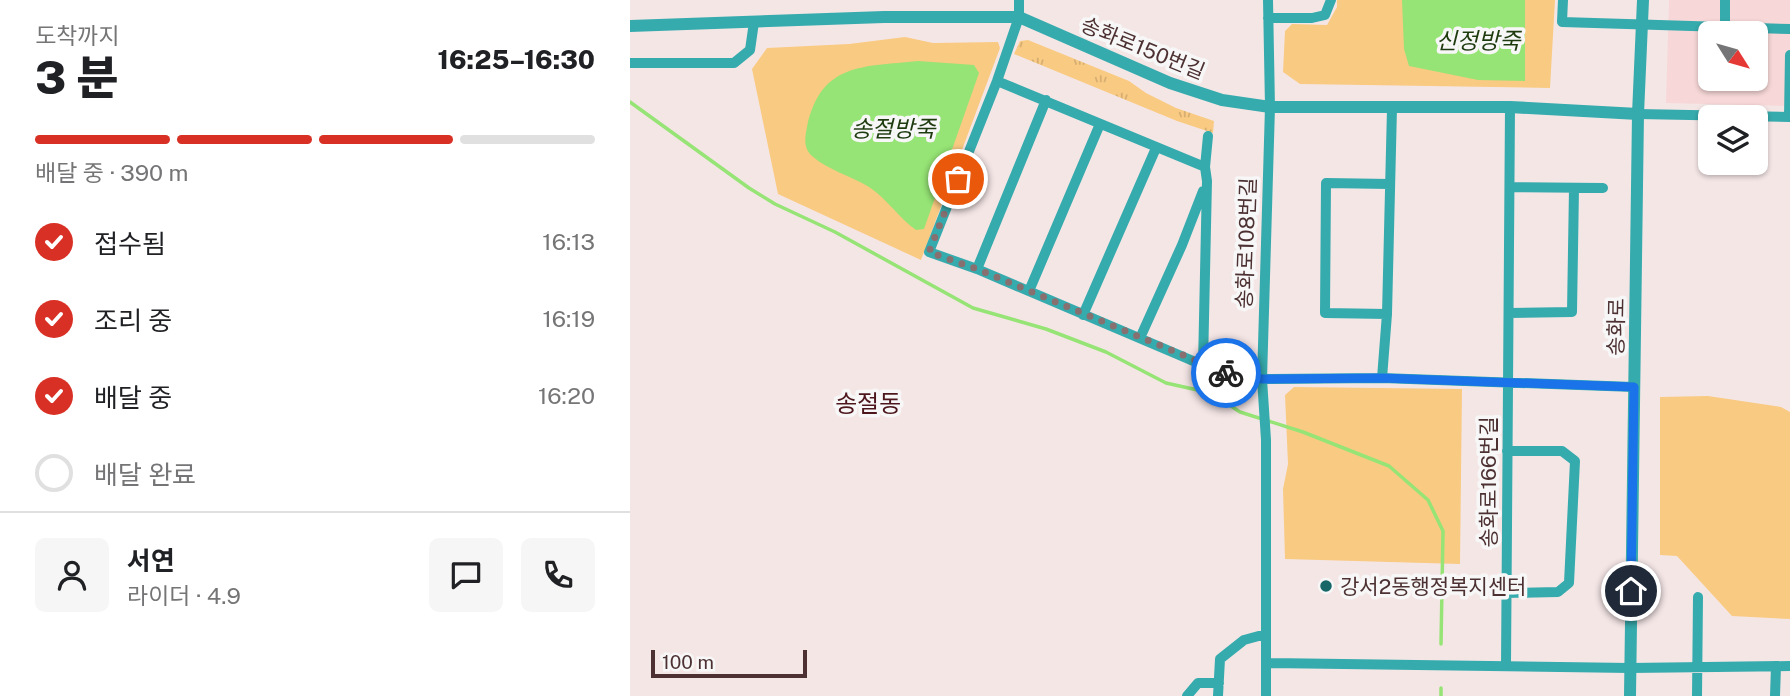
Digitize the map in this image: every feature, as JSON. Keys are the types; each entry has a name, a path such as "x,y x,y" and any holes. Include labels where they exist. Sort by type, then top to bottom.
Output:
{"street":[{"path":"1019,0 1018,17 997,81 929,252 977,269 1220,372 1262,379 1382,378 1634,387"},
{"name":"송화로108번길","path":"1266,696 1266,440 1262,379 1270,107 1268,0"},
{"path":"1268,18 1312,18 1325,15 1331,0"},
{"path":"1563,0 1562,22 1698,26"},
{"name":"송화로","path":"1630,696 1638,114 1643,0"},
{"path":"1725,0 1725,21"},
{"name":"송화로150번길","path":"630,26 884,17 1018,17 1170,83 1222,100 1270,107 1510,107 1638,114"},
{"path":"630,63 734,63 750,50 754,22"},
{"path":"1768,28 1790,29"},
{"path":"1638,114 1790,117 1790,55"},
{"path":"997,81 1205,167"},
{"path":"977,269 1046,100"},
{"path":"1508,383 1510,107"},
{"path":"1382,378 1387,314 1392,108"},
{"path":"1029,291 1100,124"},
{"path":"1203,365 1207,181 1205,167 1208,136"},
{"path":"1083,315 1156,148"},
{"path":"1140,338 1182,245 1207,181"},
{"path":"1387,314 1325,313 1326,183 1390,184"},
{"path":"1510,187 1603,188"},
{"path":"1508,313 1573,312 1574,188"},
{"path":"1182,245 1193,236 1199,236 1205,242"},
{"name":"송화로166번길","path":"1506,665 1508,383"},
{"path":"1506,593 1558,592 1569,583 1575,461 1562,451 1507,451"},
{"path":"1697,696 1698,597"},
{"path":"1218,696 1220,659 1244,640 1266,634"},
{"path":"1266,663 1630,668 1698,665 1790,666"},
{"path":"1775,696 1776,666"},
{"path":"1187,696 1198,683 1219,683"}],"shaded area":[{"path":"1669,0 1790,0 1790,106 1666,103"}],"green space":[{"path":"1337,0 1555,0 1550,88 1300,84 1283,72 1285,31 1292,24 1327,25 1337,7"},
{"path":"905,37 933,43 998,42 1000,48 921,260 778,194 752,69 767,48 849,44"},
{"path":"1028,40 1129,81 1176,108 1214,121 1213,133 1177,121 1014,54 1020,41"},
{"path":"1294,387 1462,389 1460,564 1285,559 1283,489 1288,464 1285,395"},
{"path":"1708,396 1781,407 1790,412 1790,619 1732,616 1677,556 1660,555 1660,397"}],"water":[{"name":"신정방죽","path":"1402,0 1525,0 1525,81 1478,80 1409,66 1404,49"},
{"name":"송절방죽","path":"918,61 974,65 979,73 924,229 916,230 869,187 812,156 807,149 805,138 814,106 823,90 834,79 862,67"}],"waterway":[{"path":"630,102 775,204 835,232 973,308 1046,329 1106,352 1166,383 1211,393 1240,412 1303,432 1389,466 1428,500 1443,531 1441,644"},
{"path":"1441,688 1441,696"}],"way so far":[{"path":"958,179 929,252 977,269 1226,373"}],"place":[{"name":"강서2동행정복지센터","path":"1326,586"}],"district":[{"name":"송절동","path":"868,403"}],"route":[{"path":"1226,373 1262,379 1382,378 1634,387 1631,591"}]}
